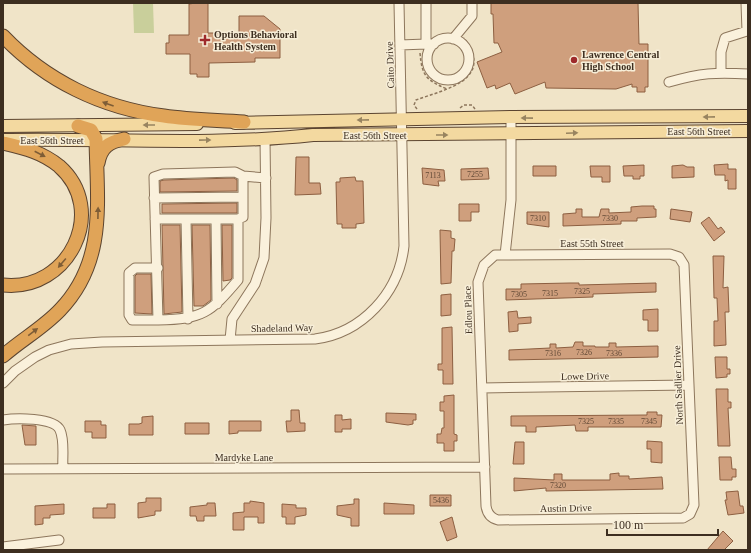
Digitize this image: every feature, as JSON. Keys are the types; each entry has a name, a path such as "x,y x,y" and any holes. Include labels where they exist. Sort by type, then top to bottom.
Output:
{"highway":[{"path":"3,36 26,58 54,78 84,94 113,106 164,116 244,122"},
{"path":"3,356 60,311 83,278 93,251 97,234 96,140 91,130 78,126"},
{"path":"96,173 100,154 103,149 115,141 124,139"},
{"path":"3,142 37,152 60,167 76,188 80,207 80,219 73,248 56,270 30,284 3,285"}],"main road":[{"name":"East 56th Street","path":"3,142 265,138 511,117 748,116"},
{"name":"East 56th Street","path":"3,126 78,126 244,122 403,127 511,134 748,131"}],"street":[{"name":"Caito Drive","path":"399,3 403,127"},
{"path":"400,45 430,44 446,38 453,39 465,46 469,59 465,72 453,80 439,78 430,68 428,55 430,44 426,3"},
{"path":"453,39 472,16 472,3"},
{"path":"721,72 721,52 725,38 748,31 746,3"},
{"path":"669,82 698,74 721,72 748,74"},
{"path":"505,255 511,200 511,117"},
{"name":"Shadeland Way","path":"3,383 15,371 31,359 62,346 91,342 307,339 326,337 339,333 357,323 378,305 394,282 404,250 403,127"},
{"path":"230,340 230,327 233,317 250,294 262,266 266,218 265,138"},
{"path":"158,320 158,268 154,177 163,174 235,172 243,176 266,178"},
{"path":"155,219 238,219 243,217 243,176"},
{"path":"154,198 243,197"},
{"path":"186,219 188,318"},
{"path":"216,219 217,304"},
{"path":"158,268 135,268 129,273 129,315 132,320 188,318 214,308 238,280 238,219"},
{"name":"East 55th Street","path":"505,255 670,254 679,256"},
{"name":"Edlou Place","path":"491,516 486,506 478,280 481,270 487,261 495,255 505,255"},
{"name":"North Sadlier Drive","path":"679,256 684,265 694,505 690,514"},
{"name":"Lowe Drive","path":"482,388 689,385"},
{"path":"3,420 26,418 54,424 60,429 62,437 63,468"},
{"name":"Mardyke Lane","path":"3,469 484,467"},
{"name":"Austin Drive","path":"491,516 498,520 683,518 690,514"},
{"path":"3,547 59,540"}],"path":[{"path":"419,110 414,105 416,100 460,84 468,78 474,62 473,52 463,36"},
{"path":"420,55 422,69 428,79 447,89"},
{"path":"459,109 464,105 470,105 475,109 480,109"}],"green space":[{"path":"133,3 153,3 154,33 134,33"}],"building":[{"path":"208,3 208,33 239,33 239,16 264,16 280,29 280,58 255,58 255,62 209,63 209,77 197,77 197,74 190,74 190,54 166,54 166,43 169,43 169,35 189,35 189,4"},
{"name":"Lawrence Central High School","path":"491,3 638,3 639,44 648,44 648,87 645,87 645,92 637,92 637,87 632,87 632,84 616,89 546,88 545,82 515,94 510,83 496,89 495,85 487,88 477,62 502,52 498,43 494,43"},
{"path":"296,157 309,157 309,183 320,183 321,194 295,195"},
{"path":"728,164 728,169 736,169 736,189 728,189 728,180 725,181 725,175 715,175 714,165"},
{"path":"644,165 644,176 640,176 640,179 633,179 633,176 624,176 623,166"},
{"path":"683,165 687,167 694,167 694,177 672,178 672,166"},
{"path":"533,166 556,166 556,176 533,176"},
{"path":"590,166 610,166 610,182 602,182 602,177 591,177"},
{"path":"422,168 444,170 445,181 438,181 439,186 423,184"},
{"path":"488,168 489,179 461,180 461,169"},
{"path":"355,177 356,181 363,181 364,223 356,224 356,228 342,228 342,224 337,224 336,182 340,182 340,178"},
{"path":"234,178 237,180 237,191 160,192 160,181 164,180"},
{"path":"237,203 237,213 162,213 162,204"},
{"path":"459,204 479,204 479,212 471,212 471,221 459,221"},
{"path":"654,206 654,209 656,209 656,217 637,218 637,221 621,221 621,224 563,226 563,214 576,213 576,209 582,209 582,217 599,217 601,209 609,209 609,213 631,212 631,207"},
{"path":"671,209 692,212 690,222 670,219"},
{"path":"527,212 549,212 549,227 527,224"},
{"path":"709,217 718,229 721,227 725,232 714,241 701,223"},
{"path":"162,225 180,225 182,312 164,314"},
{"path":"192,225 210,225 211,300 203,306 194,306"},
{"path":"222,225 232,225 232,278 230,280 223,281"},
{"path":"440,230 451,231 451,238 455,239 454,251 452,251 451,283 441,284"},
{"path":"713,256 724,256 723,288 728,287 729,312 725,312 726,345 714,346 714,321 718,321 717,298 714,298"},
{"path":"137,274 151,274 152,314 135,313 135,276"},
{"path":"579,283 579,285 656,283 656,292 593,294 593,297 506,300 506,289 521,289 521,284"},
{"path":"451,294 451,315 441,316 441,295"},
{"path":"658,309 658,331 648,331 648,320 643,320 643,310"},
{"path":"517,311 518,318 531,317 531,323 518,324 518,331 509,332 508,312"},
{"path":"452,327 453,384 443,384 443,370 438,370 438,364 442,364 442,328"},
{"path":"575,342 583,342 583,346 595,347 609,347 609,343 616,343 616,347 658,346 658,357 509,360 509,350 550,348 550,344 556,344 556,348 573,347"},
{"path":"715,357 727,357 727,369 730,369 730,374 727,374 727,377 716,378"},
{"path":"716,389 728,389 728,402 731,402 731,408 728,408 730,446 718,446"},
{"path":"454,395 454,434 457,435 457,441 454,441 454,451 444,451 444,443 437,443 437,434 441,434 442,428 444,428 444,411 440,411 440,402 444,402 444,396"},
{"path":"291,410 299,410 300,423 305,423 305,431 287,432 286,421 291,421"},
{"path":"647,412 657,412 657,415 662,415 661,427 588,427 588,431 576,431 575,425 536,427 536,432 526,432 526,426 511,426 511,416 647,415"},
{"path":"386,413 416,414 416,420 413,420 413,424 408,425 386,422"},
{"path":"335,415 342,415 342,420 351,419 351,429 342,429 342,432 335,432"},
{"path":"153,416 153,435 129,435 129,424 142,423 142,417"},
{"path":"85,421 101,421 101,425 106,425 106,438 92,438 92,432 85,432"},
{"path":"229,421 261,421 261,431 238,431 238,433 229,434"},
{"path":"185,423 209,423 209,434 185,434"},
{"path":"22,425 36,426 36,445 25,445"},
{"path":"647,441 662,442 662,463 651,462 651,449 647,449"},
{"path":"515,442 524,442 524,464 513,464"},
{"path":"719,457 731,457 732,469 736,469 736,477 732,477 732,480 720,480"},
{"path":"619,473 619,476 629,476 629,479 662,477 663,489 546,491 546,488 514,491 514,478 554,480 554,474 562,474 562,480 610,480 610,474"},
{"path":"738,491 740,506 743,506 744,513 728,515 725,500 727,500 726,492"},
{"path":"430,495 451,495 451,506 430,506"},
{"path":"146,498 161,498 161,511 155,511 155,515 138,518 138,503 146,502"},
{"path":"354,499 359,499 359,526 351,526 351,518 337,515 337,506 354,504"},
{"path":"250,501 264,503 264,523 258,523 258,517 244,517 244,530 233,530 233,513 244,512 244,503 250,503"},
{"path":"207,503 215,503 216,516 204,516 204,521 197,521 196,516 190,516 190,507 207,505"},
{"path":"384,503 414,505 414,514 384,514"},
{"path":"64,504 64,514 50,515 50,518 43,518 43,524 35,525 35,506"},
{"path":"107,504 115,504 115,518 93,518 93,508 107,508"},
{"path":"282,504 296,505 296,508 306,508 306,515 295,517 295,524 286,524 286,517 282,517"},
{"path":"452,517 457,537 447,541 440,522"},
{"path":"723,531 733,541 724,550 707,550"}],"place":[{"name":"Options Behavioral Health System","path":"205,40"},
{"name":"Lawrence Central High School","path":"574,60"}]}
